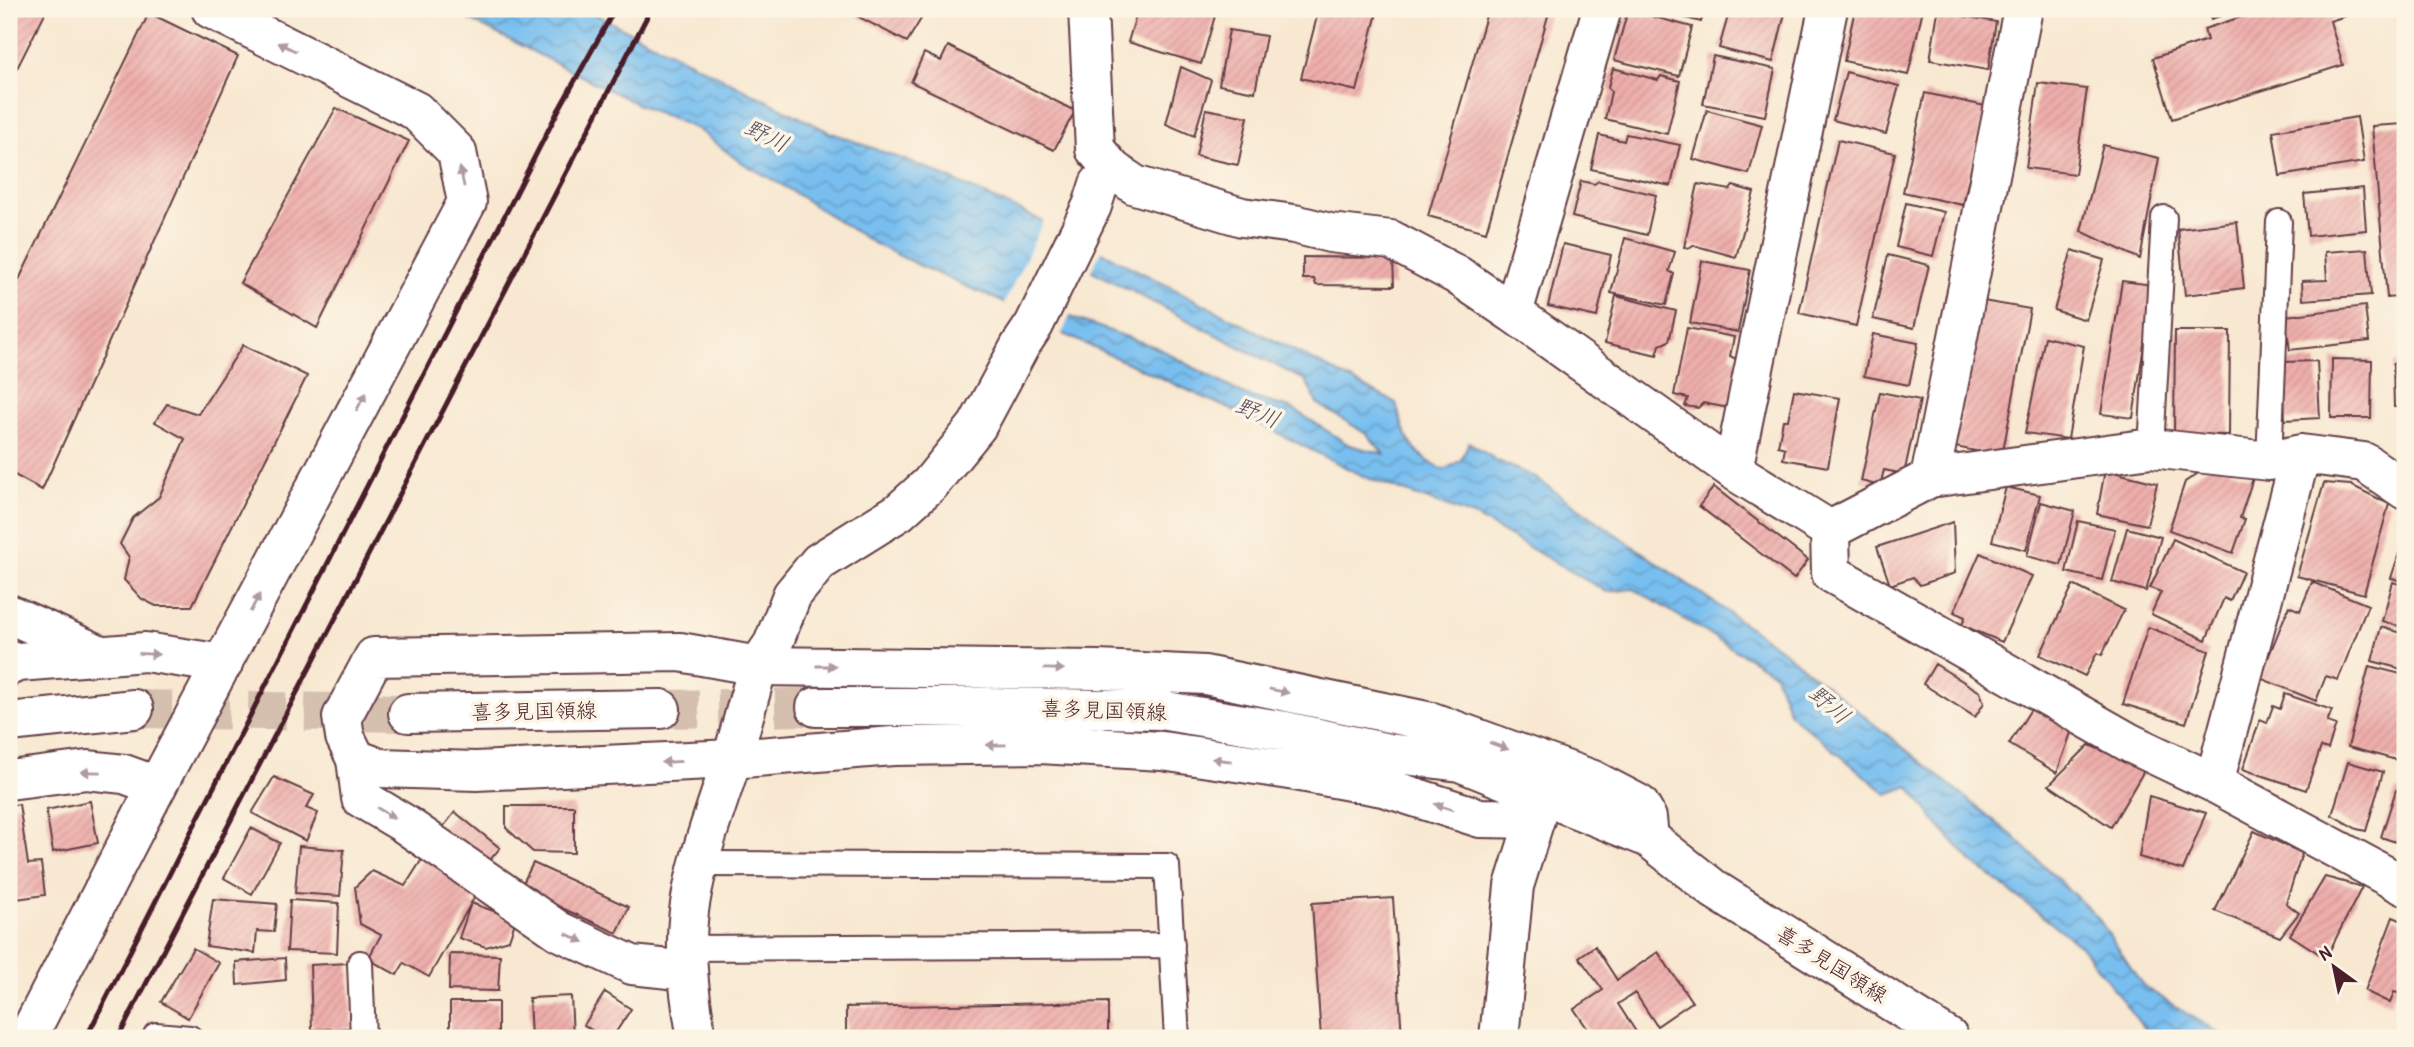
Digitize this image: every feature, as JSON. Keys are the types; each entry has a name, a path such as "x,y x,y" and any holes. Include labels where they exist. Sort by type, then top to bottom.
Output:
{"street":[{"path":"27,1038 157,786 467,202 457,152 416,111 211,9"},
{"path":"1088,9 1095,149 1113,170 1135,185 1242,217 1294,224 1330,233 1391,240 1457,275 1733,470 1830,530"},
{"path":"1513,313 1602,9"},
{"path":"1733,470 1828,9"},
{"path":"1930,478 2023,9"},
{"path":"697,1038 688,960 690,905 699,864 758,666 773,644 792,594 819,562 899,512 930,484 977,426 1034,325 1085,221 1099,184 1113,170"},
{"path":"1830,530 1930,478 2151,448 2364,462 2405,490"},
{"path":"2214,783 2285,458"},
{"path":"1830,530 1831,573 2106,730 2214,783 2405,886"},
{"path":"9,614 101,655"},
{"path":"9,666 18,662 145,652 223,664"},
{"path":"688,960 632,965 559,931 403,823 361,798 356,759 345,737 342,716 374,657 680,652 758,666 1098,670 1205,675 1432,722 1592,780 1639,804 1647,818 1649,838"},
{"name":"喜多見国領線","path":"816,707 1160,710 1286,731 1389,753 1460,762 1649,838 1715,890 1949,1038"},
{"path":"9,722 134,709"},
{"name":"喜多見国領線","path":"408,713 661,709"},
{"path":"356,759 380,768 476,771 732,759 920,746 1040,744 1162,751 1290,770 1383,787 1480,818 1535,818 1514,886 1499,1038"},
{"name":"喜多見国領線","path":"1389,753 1535,818 1715,890"},
{"path":"9,780 87,770 124,774 157,786"}],"lane":[{"path":"2151,448 2164,218"},
{"path":"2279,222 2285,458"},
{"path":"699,864 1167,866 1177,1038"},
{"path":"688,960 1172,945"},
{"path":"360,963 363,1038"},
{"path":"156,1035 190,1038"}],"water":[{"name":"野川","path":"448,9 585,9 829,132 924,167 1038,219 1396,403 1402,425 1411,443 1424,458 1444,470 1461,460 1469,442 1496,460 1534,477 1782,650 2013,836 2098,918 2143,986 2227,1038 2151,1038 2081,946 1971,861 1938,825 1909,786 1887,794 1790,714 1775,674 1634,589 1607,592 1476,517 1365,477 1234,411 1048,327 1005,303 873,243 739,161 697,129 635,103","holes":["1075,262 1306,381 1317,403 1368,435 1384,454 1349,445 1293,409 1244,395 1158,348 1050,310"]}],"pier":[{"path":"1045,218 1103,248 1090,273 1075,265 1052,307 1071,314 1061,336 1003,306"}],"building":[{"path":"9,9 47,9 9,84"},
{"path":"851,9 927,9 907,42 849,12"},
{"path":"1138,9 1217,9 1201,64 1128,42"},
{"path":"1319,9 1378,9 1357,91 1301,78"},
{"path":"1488,9 1550,9 1486,232 1428,216"},
{"path":"1653,9 1704,9 1701,22"},
{"path":"1730,9 1786,9 1773,62 1719,48"},
{"path":"1855,9 1923,9 1908,75 1844,61"},
{"path":"2208,9 2241,9 2211,19"},
{"path":"2266,9 2284,9 2285,13 2298,9 2367,9 2330,21 2343,65 2172,119 2153,58 2207,40 2204,29"},
{"path":"1628,10 1692,27 1679,76 1614,60"},
{"path":"1938,11 1996,22 1988,70 1930,60"},
{"path":"149,13 238,56 42,490 9,472 9,300"},
{"path":"1229,30 1266,36 1255,92 1219,85"},
{"path":"948,46 1075,111 1054,150 911,82 924,53 941,61"},
{"path":"1713,56 1775,69 1765,116 1703,104"},
{"path":"1181,67 1211,80 1194,136 1166,124"},
{"path":"1613,68 1658,80 1661,76 1680,81 1667,134 1605,119"},
{"path":"1846,72 1899,86 1886,134 1833,120"},
{"path":"2038,83 2087,89 2075,174 2026,168"},
{"path":"1925,93 1985,106 1963,205 1903,192"},
{"path":"336,108 409,141 317,328 240,283"},
{"path":"1206,109 1248,117 1238,165 1196,156"},
{"path":"1707,110 1762,125 1749,174 1693,159"},
{"path":"2357,117 2364,162 2280,176 2273,131"},
{"path":"2405,124 2405,296 2387,298 2372,126"},
{"path":"1626,134 1680,145 1671,186 1591,169 1599,135 1624,141"},
{"path":"1838,140 1895,153 1856,326 1799,313"},
{"path":"2103,145 2159,158 2140,259 2081,231"},
{"path":"1581,181 1594,184 1599,181 1656,195 1647,235 1572,217"},
{"path":"1698,184 1730,190 1733,186 1754,192 1736,257 1693,245 1684,247"},
{"path":"2363,188 2366,230 2308,236 2304,194"},
{"path":"1906,203 1944,212 1933,256 1896,247"},
{"path":"2237,222 2244,288 2185,295 2178,229"},
{"path":"1625,238 1675,252 1669,271 1674,274 1666,305 1611,293"},
{"path":"1563,244 1611,255 1597,317 1548,306"},
{"path":"2367,249 2371,295 2303,300 2302,281 2327,280 2325,252"},
{"path":"2072,250 2104,260 2086,320 2054,310"},
{"path":"1888,255 1929,265 1914,328 1873,319"},
{"path":"1303,257 1393,258 1394,286 1316,285 1314,279 1303,279"},
{"path":"1702,261 1750,270 1738,332 1690,323"},
{"path":"2122,281 2153,285 2133,418 2101,414"},
{"path":"1616,296 1676,311 1669,341 1660,345 1657,355 1605,343"},
{"path":"1983,301 2030,309 2002,456 1955,447"},
{"path":"2365,306 2369,341 2290,350 2285,316"},
{"path":"1687,328 1734,337 1730,356 1738,360 1729,408 1703,403 1698,408 1685,406 1688,398 1674,395"},
{"path":"2175,331 2230,331 2229,435 2174,434"},
{"path":"1873,334 1918,343 1909,385 1864,376"},
{"path":"2045,337 2084,346 2068,439 2025,433"},
{"path":"243,345 307,376 192,606 156,606 142,599 124,580 129,557 120,544 133,518 159,497 185,439 155,422 167,404 198,414"},
{"path":"2332,359 2372,360 2371,418 2331,418"},
{"path":"2317,361 2320,418 2285,420 2283,362"},
{"path":"2393,363 2405,363 2405,407 2394,407"},
{"path":"1794,390 1840,398 1828,467 1783,459 1785,448 1778,446 1783,420 1788,420"},
{"path":"1880,392 1920,400 1904,474 1884,470 1880,486 1861,481"},
{"path":"2212,464 2253,478 2240,518 2245,519 2233,553 2169,530 2185,482"},
{"path":"2105,470 2157,483 2147,525 2097,514"},
{"path":"2324,483 2351,485 2389,504 2364,594 2297,576"},
{"path":"1714,487 1808,560 1794,579 1699,506"},
{"path":"2006,487 2040,495 2026,550 1992,541"},
{"path":"2041,502 2075,511 2061,565 2027,556"},
{"path":"2078,521 2115,529 2102,580 2066,572"},
{"path":"1953,522 1955,573 1920,585 1913,577 1890,585 1877,547"},
{"path":"2127,528 2161,537 2146,591 2112,582"},
{"path":"2405,535 2405,582 2391,578"},
{"path":"2173,539 2243,572 2230,601 2224,598 2206,640 2151,614 2161,592 2150,588"},
{"path":"1980,553 2032,576 2002,642 1962,625 1965,617 1954,612"},
{"path":"2312,582 2368,605 2338,680 2326,676 2316,701 2260,678 2289,606 2300,611"},
{"path":"2393,582 2405,586 2405,628 2382,621"},
{"path":"2073,585 2124,610 2102,655 2097,653 2085,676 2040,655"},
{"path":"2148,627 2209,651 2186,723 2123,704"},
{"path":"2381,627 2405,634 2405,670 2372,661"},
{"path":"1935,664 1980,692 1984,703 1975,717 1923,684"},
{"path":"2369,666 2405,675 2405,741 2400,761 2348,747"},
{"path":"2285,694 2332,710 2327,722 2336,725 2328,749 2321,747 2306,790 2243,769 2260,720 2267,723 2273,706 2280,709"},
{"path":"2033,706 2073,727 2057,773 2009,744"},
{"path":"2089,745 2145,769 2111,827 2049,785"},
{"path":"2348,762 2383,772 2366,831 2332,815"},
{"path":"274,777 314,795 306,808 318,813 306,841 252,813"},
{"path":"2396,790 2405,793 2405,845 2381,837"},
{"path":"2149,796 2206,813 2183,870 2139,857"},
{"path":"90,801 98,843 53,852 46,810"},
{"path":"19,804 28,864 41,863 45,895 9,900 9,806"},
{"path":"506,806 574,806 574,853 533,852 506,828"},
{"path":"455,812 500,848 485,866 440,831"},
{"path":"251,828 280,843 252,894 224,878"},
{"path":"2254,831 2302,853 2286,903 2299,913 2280,937 2215,911"},
{"path":"299,846 344,850 340,896 295,893"},
{"path":"426,853 482,884 429,977 404,963 397,975 368,959 381,935 360,924 355,887 372,871 405,886"},
{"path":"533,863 629,907 617,933 520,889"},
{"path":"2325,877 2362,887 2326,958 2290,935"},
{"path":"1393,898 1402,1038 1321,1038 1312,903"},
{"path":"213,899 277,904 274,932 257,931 255,953 206,946"},
{"path":"290,900 339,903 337,953 287,951"},
{"path":"471,903 516,919 509,940 486,947 459,938"},
{"path":"2393,917 2405,922 2405,995 2394,992 2390,1003 2365,991"},
{"path":"1595,946 1617,980 1658,952 1692,1002 1657,1026 1635,993 1618,1004 1640,1038 1594,1038 1574,1009 1603,990 1579,957"},
{"path":"193,948 219,963 188,1018 161,1002"},
{"path":"450,954 500,955 498,991 449,990"},
{"path":"285,958 286,980 237,985 236,962"},
{"path":"349,963 352,1028 312,1030 310,965"},
{"path":"605,992 631,1009 612,1038 604,1038 584,1025"},
{"path":"571,996 573,1037 531,1038 529,998"},
{"path":"450,1002 498,1002 498,1038 450,1038"},
{"path":"1108,1002 1108,1038 846,1038 846,1007"}],"tunnel":[{"path":"661,709 816,707"},
{"path":"134,709 408,713"}],"railway":[{"path":"86,1038 558,111 615,9"},
{"path":"118,1038 651,9"}]}
